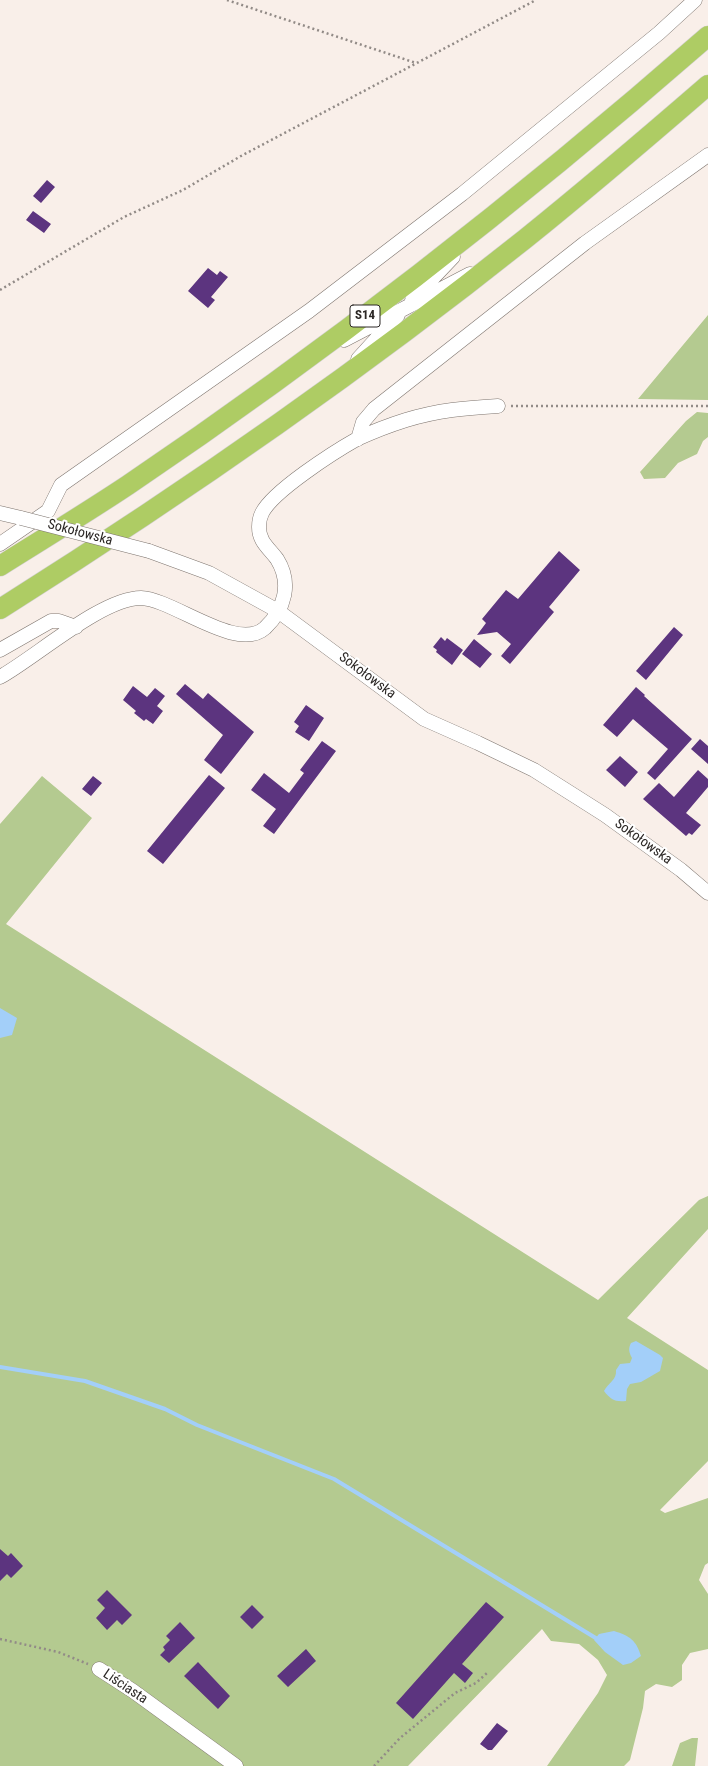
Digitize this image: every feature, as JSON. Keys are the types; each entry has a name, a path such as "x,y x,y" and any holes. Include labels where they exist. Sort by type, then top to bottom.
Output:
{"highway":[{"name":"S14","path":"0,566 127,486 309,358 480,227 608,124 708,36"},
{"name":"S14","path":"0,610 102,546 257,440 331,387 504,256 708,85"}],"street":[{"path":"0,544 48,511 61,485 309,311 456,198 659,33 695,0"},
{"path":"358,439 363,422 374,409 584,243 708,155"},
{"path":"331,387 480,227"},
{"path":"309,358 504,256"},
{"path":"0,677 100,610 122,600 142,598 160,603 231,633 249,634 264,629 284,601 286,588 284,576 276,559 263,544 259,528 261,514 269,503 295,480 358,439 405,420 451,409 498,406"},
{"name":"Sokołowska","path":"0,512 149,551 209,573 278,611 424,719 478,742 534,770 605,815 681,870 708,893"},
{"path":"0,650 52,621 60,621 76,627"},
{"name":"Liściasta","path":"99,1670 133,1691 236,1766"}],"path":[{"path":"226,0 417,63"},
{"path":"0,290 124,217 183,190 241,156 536,0"},
{"path":"498,406 708,406"},
{"name":"Liściasta","path":"0,1639 64,1654 99,1670"},
{"path":"374,1766 400,1738 454,1693 476,1683 488,1673"}],"green space":[{"path":"708,315 708,400 638,399"},
{"path":"697,412 708,413 708,437 703,441 697,454 678,463 665,478 644,479 640,472 686,421"},
{"path":"42,776 92,818 6,924 598,1300 699,1200 708,1196 708,1229 627,1318 708,1370 708,1461 660,1510 665,1513 708,1498 708,1563 705,1565 699,1580 708,1594 708,1649 690,1653 682,1665 682,1680 672,1687 656,1684 645,1691 643,1708 630,1760 624,1766 547,1766 598,1693 607,1675 598,1660 579,1644 551,1641 542,1629 408,1766 0,1766 0,824"},
{"path":"692,1738 698,1738 695,1766 672,1766 680,1743"}],"water":[{"path":"0,1008 17,1018 12,1035 0,1038"},
{"path":"636,1341 663,1358 660,1371 641,1382 630,1384 627,1389 626,1401 614,1400 604,1391 614,1379 616,1370 620,1364 630,1363 632,1358 629,1347 631,1343"},
{"path":"614,1631 632,1639 641,1656 631,1663 623,1665 605,1652 594,1640 599,1634"}],"building":[{"path":"47,180 55,187 41,203 33,196"},
{"path":"33,211 51,224 44,233 26,220"},
{"path":"208,268 217,275 220,271 228,277 211,297 215,300 208,308 188,291"},
{"path":"559,551 580,570 549,607 554,612 510,664 501,656 511,644 497,632 477,635 486,623 482,619 506,590 518,599"},
{"path":"674,627 683,635 646,680 636,671"},
{"path":"441,637 445,641 447,638 463,650 452,665 436,652 437,650 433,647"},
{"path":"474,639 492,654 480,668 462,654"},
{"path":"185,684 203,699 208,693 254,732 221,774 204,760 223,735 176,694"},
{"path":"133,686 147,697 155,688 165,696 157,706 163,711 153,724 146,719 144,721 134,713 136,711 123,700"},
{"path":"636,687 692,739 655,780 647,773 668,749 633,719 617,737 603,725"},
{"path":"306,705 324,718 309,741 295,732 299,726 294,722"},
{"path":"700,739 708,746 708,764 691,749"},
{"path":"322,741 336,751 274,834 263,826 276,809 251,790 264,773 289,793 304,773 300,770"},
{"path":"620,756 638,772 625,787 606,770"},
{"path":"698,770 708,779 708,787 686,813 701,825 692,835 689,833 686,836 643,799 659,783 674,797"},
{"path":"209,775 225,788 163,864 147,851"},
{"path":"93,776 102,783 91,796 82,789"},
{"path":"0,1549 8,1556 11,1553 23,1566 11,1578 7,1574 0,1581"},
{"path":"107,1590 132,1615 122,1625 117,1620 107,1630 96,1618 105,1608 97,1600"},
{"path":"486,1602 504,1617 462,1664 473,1673 465,1683 454,1673 413,1719 396,1703"},
{"path":"252,1605 264,1617 252,1629 240,1617"},
{"path":"180,1622 195,1638 169,1663 160,1655 165,1650 163,1647 170,1640 166,1636"},
{"path":"306,1649 316,1661 288,1687 277,1676"},
{"path":"198,1662 230,1696 218,1709 184,1676"},
{"path":"497,1723 508,1731 492,1750 488,1750 480,1744"}],"waterway":[{"path":"0,1367 85,1381 165,1409 197,1425 334,1479 599,1640"}]}
